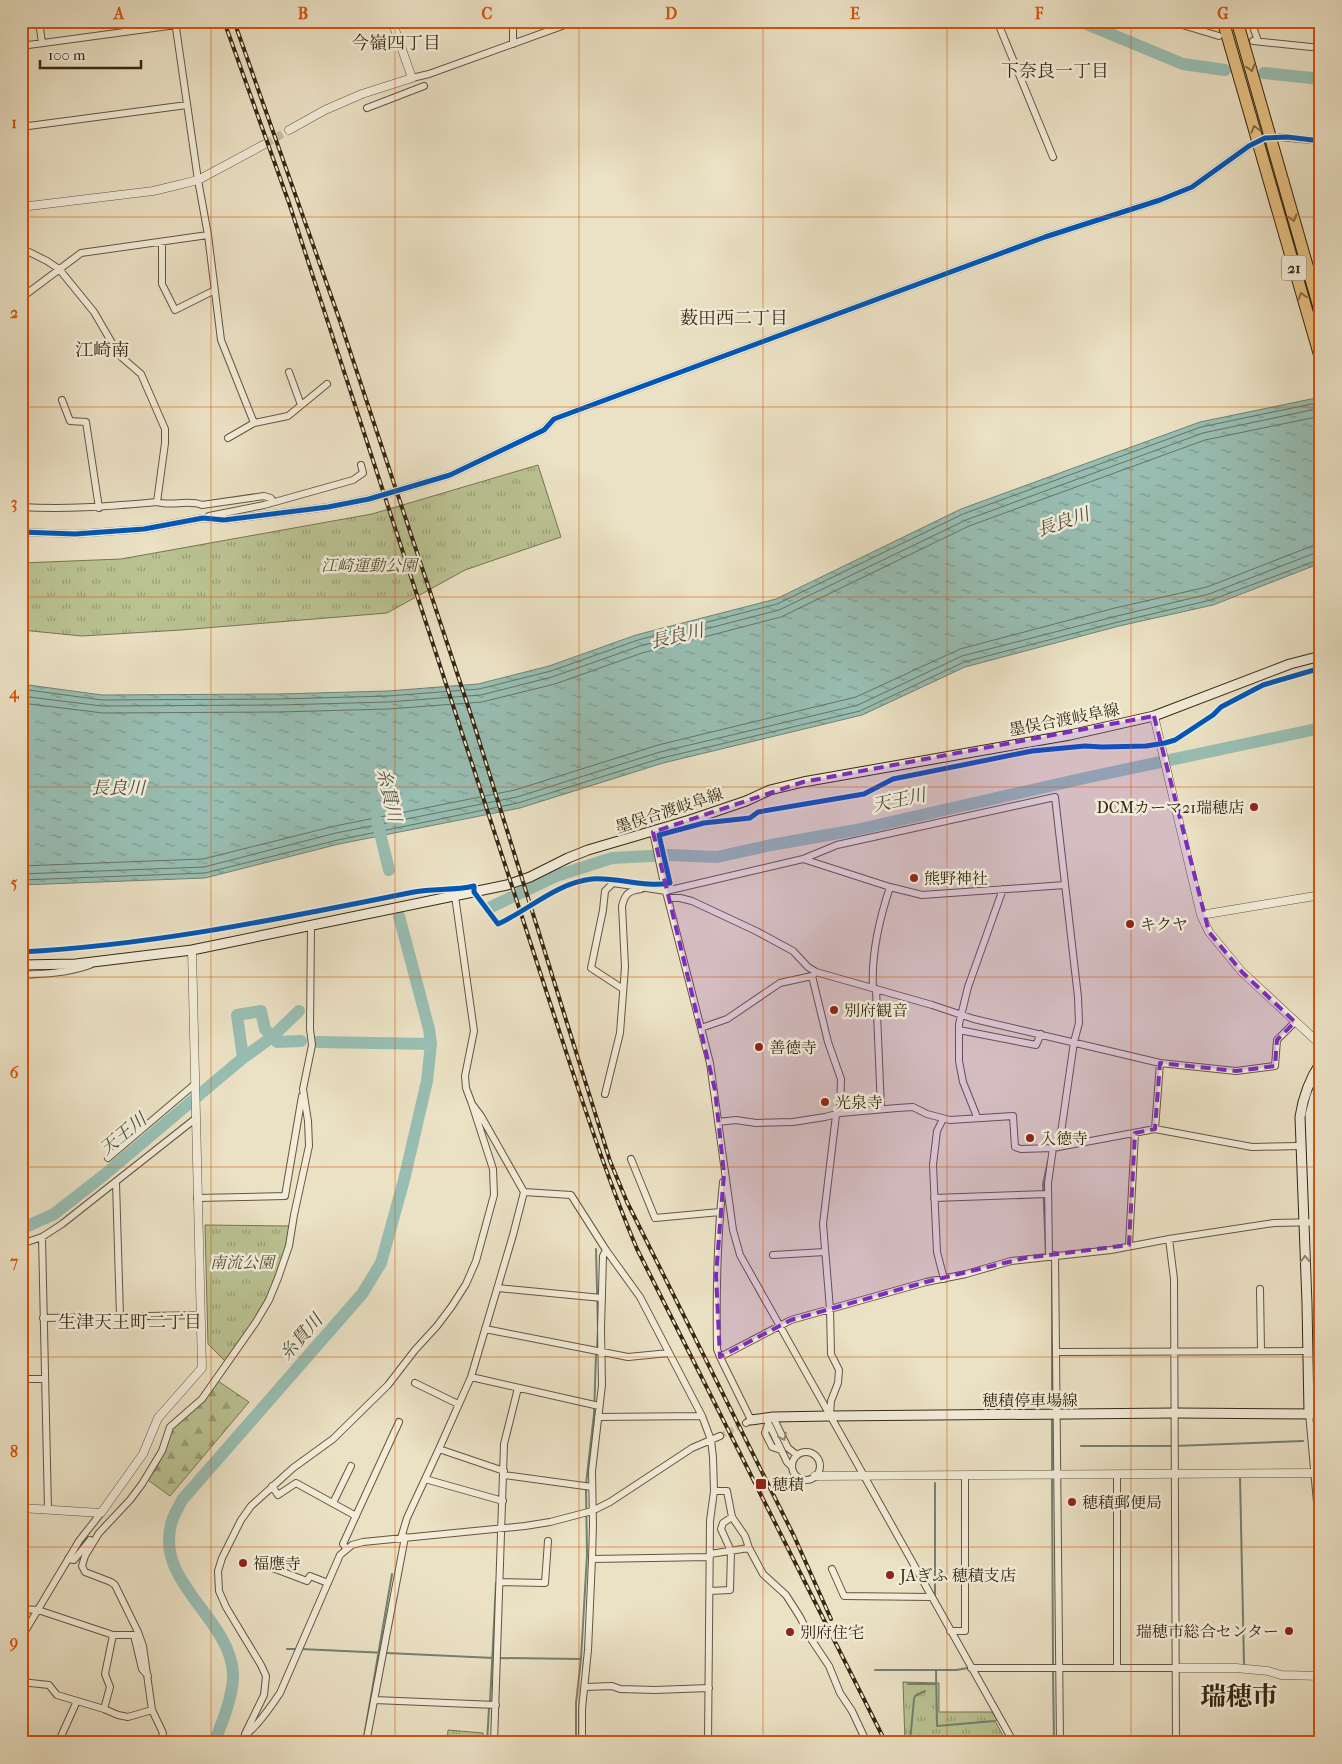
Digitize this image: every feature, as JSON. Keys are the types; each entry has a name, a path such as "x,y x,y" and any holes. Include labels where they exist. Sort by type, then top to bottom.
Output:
{"highway":[{"name":"21","path":"1223,21 1321,360"},
{"name":"21","path":"1237,21 1321,314"}],"main road":[{"name":"墨俣合渡岐阜線","path":"21,964 76,964 192,950 507,885 588,850 653,834 746,801 770,790 803,782 1155,720 1290,664 1321,656"},
{"path":"1309,1413 1300,1117 1304,1096 1311,1077 1321,1062"},
{"path":"1320,1414 1318,1222 1310,1115 1321,1082"},
{"name":"穂積停車場線","path":"749,1422 769,1419 830,1416 1175,1413 1320,1414"}],"street":[{"path":"39,21 42,43"},
{"path":"392,21 412,78"},
{"path":"513,21 513,44"},
{"path":"289,130 325,110 362,94 429,74 576,21"},
{"path":"999,21 1000,28 1053,157"},
{"path":"1169,21 1193,25 1219,36"},
{"path":"1252,21 1255,41 1321,48"},
{"path":"21,46 175,23 216,290 221,340 254,424"},
{"path":"367,108 424,86"},
{"path":"21,126 187,105"},
{"path":"1280,137 1321,141"},
{"path":"21,207 153,191 198,180 264,144"},
{"path":"202,518 224,520 336,505 369,499 450,475 544,430 554,420 1045,237 1160,200 1192,187 1249,146"},
{"path":"21,231 22,250 47,261 59,270 94,312 119,355 141,374 165,429 165,443 157,502"},
{"path":"21,298 81,253 208,235"},
{"path":"162,242 162,284 175,310 216,290"},
{"path":"289,372 301,405"},
{"path":"228,438 254,424 288,416 327,384"},
{"path":"62,400 70,421 86,422 99,508"},
{"path":"21,532 75,534 108,532 144,529 202,518 273,502 353,480 362,473 361,465"},
{"path":"21,507 99,508 157,502 162,504 193,502 202,505 264,496 272,498 273,502"},
{"path":"1155,720 1201,915 1208,932 1242,972 1321,1045"},
{"path":"667,894 803,859 837,845 1055,797 1078,997 1079,1023 1048,1183 1056,1352 1052,1415 1056,1475 1060,1743"},
{"path":"653,834 710,1063 732,1230 740,1255 1014,1743"},
{"path":"803,859 890,887 922,894 1065,885"},
{"path":"623,989 591,968 606,891 613,883 647,888 692,900 793,950 814,974 828,1042 841,1079 824,1224 831,1354 839,1370 838,1383 831,1401 830,1416"},
{"path":"881,1109 873,956 890,887"},
{"path":"605,1094 620,1033 625,967 622,906 624,896 629,891 647,888"},
{"path":"978,1118 963,1082 959,1061 960,1014 1003,889"},
{"path":"1201,915 1321,894"},
{"path":"240,1743 264,1695 266,1676 226,1607 219,1591 218,1571 227,1545 251,1506 293,1468 333,1439 388,1385 415,1350 437,1326 466,1284 480,1246 494,1195 493,1169 466,1088 465,1076 474,1031 455,896"},
{"path":"197,1198 285,1196 312,1045 310,1030 311,926"},
{"path":"21,1638 79,1540 101,1513 143,1454 158,1418 202,1368 192,950"},
{"path":"21,975 80,969 100,962"},
{"path":"701,1028 727,1019 780,983 814,974 874,989 983,1021 1160,1063 1236,1071 1275,1066 1277,1040 1295,1022"},
{"path":"959,1030 1036,1045 1041,1034"},
{"path":"1155,1129 1160,1063"},
{"path":"108,1158 195,1088"},
{"path":"68,1559 74,1560 92,1538 130,1500 162,1451 170,1427 202,1399 256,1322 269,1300 289,1246 309,1146 308,1121 303,1090"},
{"path":"366,1743 407,1518 471,1377 524,1192 481,1116 472,1104"},
{"path":"718,1122 736,1120 772,1123 881,1109 913,1107 943,1119 1013,1116 1015,1147 1021,1149 1056,1148 1155,1129 1252,1147 1300,1146"},
{"path":"21,1244 42,1237 82,1210 195,1117"},
{"path":"943,1119 936,1131 933,1165 937,1252 944,1279"},
{"path":"1129,1245 1135,1133"},
{"path":"631,1159 655,1218 720,1212"},
{"path":"724,1174 716,1291 717,1349 749,1422"},
{"path":"116,1182 120,1316"},
{"path":"524,1192 571,1194 606,1250 640,1297 702,1416 710,1440 714,1491 710,1521 708,1743"},
{"path":"934,1198 1048,1194"},
{"path":"720,1357 791,1320 1011,1261 1111,1250 1129,1245 1274,1223 1318,1222"},
{"path":"42,1237 48,1509"},
{"path":"1169,1239 1174,1279 1176,1743"},
{"path":"582,1743 582,1709 588,1650 592,1559 592,1471 602,1384 602,1256 606,1250"},
{"path":"773,1255 825,1252"},
{"path":"498,1288 602,1298"},
{"path":"1260,1289 1261,1351"},
{"path":"43,1318 201,1315"},
{"path":"485,1329 628,1357 669,1353"},
{"path":"1056,1352 1308,1351"},
{"path":"471,1377 599,1406"},
{"path":"21,1379 45,1379"},
{"path":"415,1383 458,1404"},
{"path":"494,1743 504,1444 518,1388"},
{"path":"1309,1413 1317,1473 1321,1547"},
{"path":"1320,1414 1321,1436"},
{"path":"598,1417 702,1416"},
{"path":"769,1419 781,1450 792,1467"},
{"path":"769,1419 788,1448 797,1455"},
{"path":"346,1548 343,1544 399,1422"},
{"path":"245,1734 260,1721 280,1693 340,1555 346,1548 363,1542 550,1522 592,1511 610,1502 692,1448 720,1436"},
{"path":"439,1449 504,1473 592,1487"},
{"path":"810,1452 817,1458 820,1466 815,1476 809,1480 800,1479 793,1472 792,1467 794,1458 797,1455 810,1452"},
{"path":"333,1503 351,1466"},
{"path":"815,1476 1317,1473"},
{"path":"1117,1474 1117,1668"},
{"path":"950,1631 965,1631 965,1476"},
{"path":"425,1479 503,1502"},
{"path":"272,1486 278,1495 296,1483 356,1516"},
{"path":"714,1491 727,1491 732,1517 745,1536 749,1548 763,1574 786,1594 811,1639 829,1666 840,1693 852,1711 867,1743"},
{"path":"21,1508 101,1513"},
{"path":"710,1591 730,1590 731,1551 721,1529 722,1523 732,1517"},
{"path":"99,1533 85,1556 82,1569 85,1572 111,1582 115,1586 138,1632 143,1646 152,1710 163,1733 160,1743"},
{"path":"500,1582 546,1583 548,1541"},
{"path":"592,1559 710,1555 749,1548"},
{"path":"262,1564 307,1581 310,1576 328,1583"},
{"path":"832,1569 844,1596 931,1598"},
{"path":"21,1609 38,1610 113,1635 134,1635 142,1669 148,1676"},
{"path":"104,1709 110,1687 105,1674 113,1635"},
{"path":"971,1668 1236,1668 1268,1671 1281,1675 1321,1676"},
{"path":"21,1682 49,1685 57,1695 118,1715 128,1717 152,1710"},
{"path":"585,1687 612,1686 620,1689 655,1690 709,1688"},
{"path":"374,1700 496,1705"},
{"path":"58,1743 77,1701"}],"highlighted area":[{"path":"1154,716 1209,932 1242,972 1295,1022 1277,1040 1275,1066 1236,1071 1160,1063 1155,1129 1135,1133 1129,1245 1025,1258 926,1282 791,1320 720,1357 716,1275 724,1174 715,1090 653,832 803,782"}],"green space":[{"name":"江崎運動公園","path":"538,465 561,537 465,570 387,613 82,636 21,630 21,563 121,559 372,514"},
{"name":"南流公園","path":"205,1225 289,1226 286,1246 274,1281 258,1314 226,1362 208,1344"},
{"path":"218,1381 249,1402 170,1496 148,1480 164,1452 170,1431"},
{"path":"903,1682 939,1683 939,1712 992,1712 1007,1743 905,1743"},
{"path":"448,1730 483,1733 483,1743 447,1743"}],"water":[{"name":"長良川","path":"1321,397 1321,563 1213,605 1119,626 965,667 862,715 663,763 520,808 339,844 205,878 21,885 21,684 102,695 388,691 478,684 549,666 636,635 776,599 961,509 1200,422"}],"waterway":[{"path":"1079,21 1183,64 1225,70"},
{"path":"1264,73 1321,79"},
{"name":"天王川","path":"489,908 556,876 612,858 669,855 717,857 856,830 1085,778 1321,728"},
{"name":"糸貫川","path":"377,821 389,870"},
{"name":"糸貫川","path":"214,1743 230,1699 233,1673 228,1653 219,1634 182,1581 173,1562 169,1543 172,1521 182,1500 362,1294 381,1263 404,1180 427,1081 431,1044 429,1029 399,916"},
{"name":"天王川","path":"243,1058 237,1015 261,1011 265,1029 277,1042 301,1041"},
{"name":"天王川","path":"21,1229 54,1214 104,1175 243,1058 272,1037 299,1011"},
{"path":"318,1042 431,1044"},
{"path":"1046,1253 1043,1184 1048,1161"},
{"path":"596,1249 597,1349"},
{"path":"1052,1270 1052,1410"},
{"path":"586,1484 594,1414 596,1354"},
{"path":"1052,1418 1052,1473"},
{"path":"1081,1446 1175,1446 1303,1441"},
{"path":"1240,1477 1244,1664"},
{"path":"1052,1478 1053,1665"},
{"path":"935,1483 935,1598"},
{"path":"576,1743 576,1703 581,1659 587,1555 586,1488"},
{"path":"363,1743 392,1574"},
{"path":"490,1703 496,1583"},
{"path":"287,1649 297,1649"},
{"path":"301,1649 494,1658"},
{"path":"499,1658 581,1659"},
{"path":"875,1670 956,1670 968,1668"},
{"path":"936,1670 937,1726 994,1721"},
{"path":"1053,1670 1054,1743"},
{"path":"908,1684 936,1684"},
{"path":"913,1743 910,1742 914,1699 915,1696 925,1691"},
{"path":"487,1743 489,1708"},
{"path":"750,1739 816,1738"},
{"path":"918,1743 920,1741 927,1741 928,1738 944,1738"}],"tunnel":[{"path":"265,144 289,130"},
{"path":"720,1436 746,1423"}],"railway":[{"path":"224,21 289,203 572,1070 619,1205 637,1249 886,1743"},
{"path":"234,21 341,324 472,718 610,1161 627,1202 794,1536 831,1619"}],"cycle path":[{"path":"21,532 75,534 144,529 203,518 224,520 328,507 369,499 450,475 544,430 554,419 1045,237 1160,200 1192,187 1249,146 1265,138 1287,137 1321,141"},
{"path":"21,952 170,937 267,921 414,892 474,886 474,892 498,924 555,891 579,882 592,879 612,879 651,884 670,883 659,835 704,823 750,818 758,812 864,794 893,779 1032,751 1085,746 1146,746 1165,743 1175,740 1213,715 1221,707 1263,685 1321,668"}],"place":[{"name":"DCMカーマ21瑞穂店","path":"1254,807"},
{"name":"熊野神社","path":"914,878"},
{"name":"キクヤ","path":"1130,924"},
{"name":"別府観音","path":"834,1010"},
{"name":"善徳寺","path":"759,1047"},
{"name":"光泉寺","path":"825,1102"},
{"name":"入徳寺","path":"1030,1138"},
{"name":"穂積","path":"761,1484"},
{"name":"穂積郵便局","path":"1072,1502"},
{"name":"福應寺","path":"243,1563"},
{"name":"JAぎふ 穂積支店","path":"890,1575"},
{"name":"瑞穂市総合センター","path":"1289,1631"},
{"name":"別府住宅","path":"790,1632"}],"district":[{"name":"今嶺四丁目","path":"396,43"},
{"name":"下奈良一丁目","path":"1055,71"},
{"name":"薮田西二丁目","path":"734,318"},
{"name":"江崎南","path":"102,350"},
{"name":"生津天王町二丁目","path":"130,1322"},
{"name":"瑞穂市","path":"1239,1696"}]}
